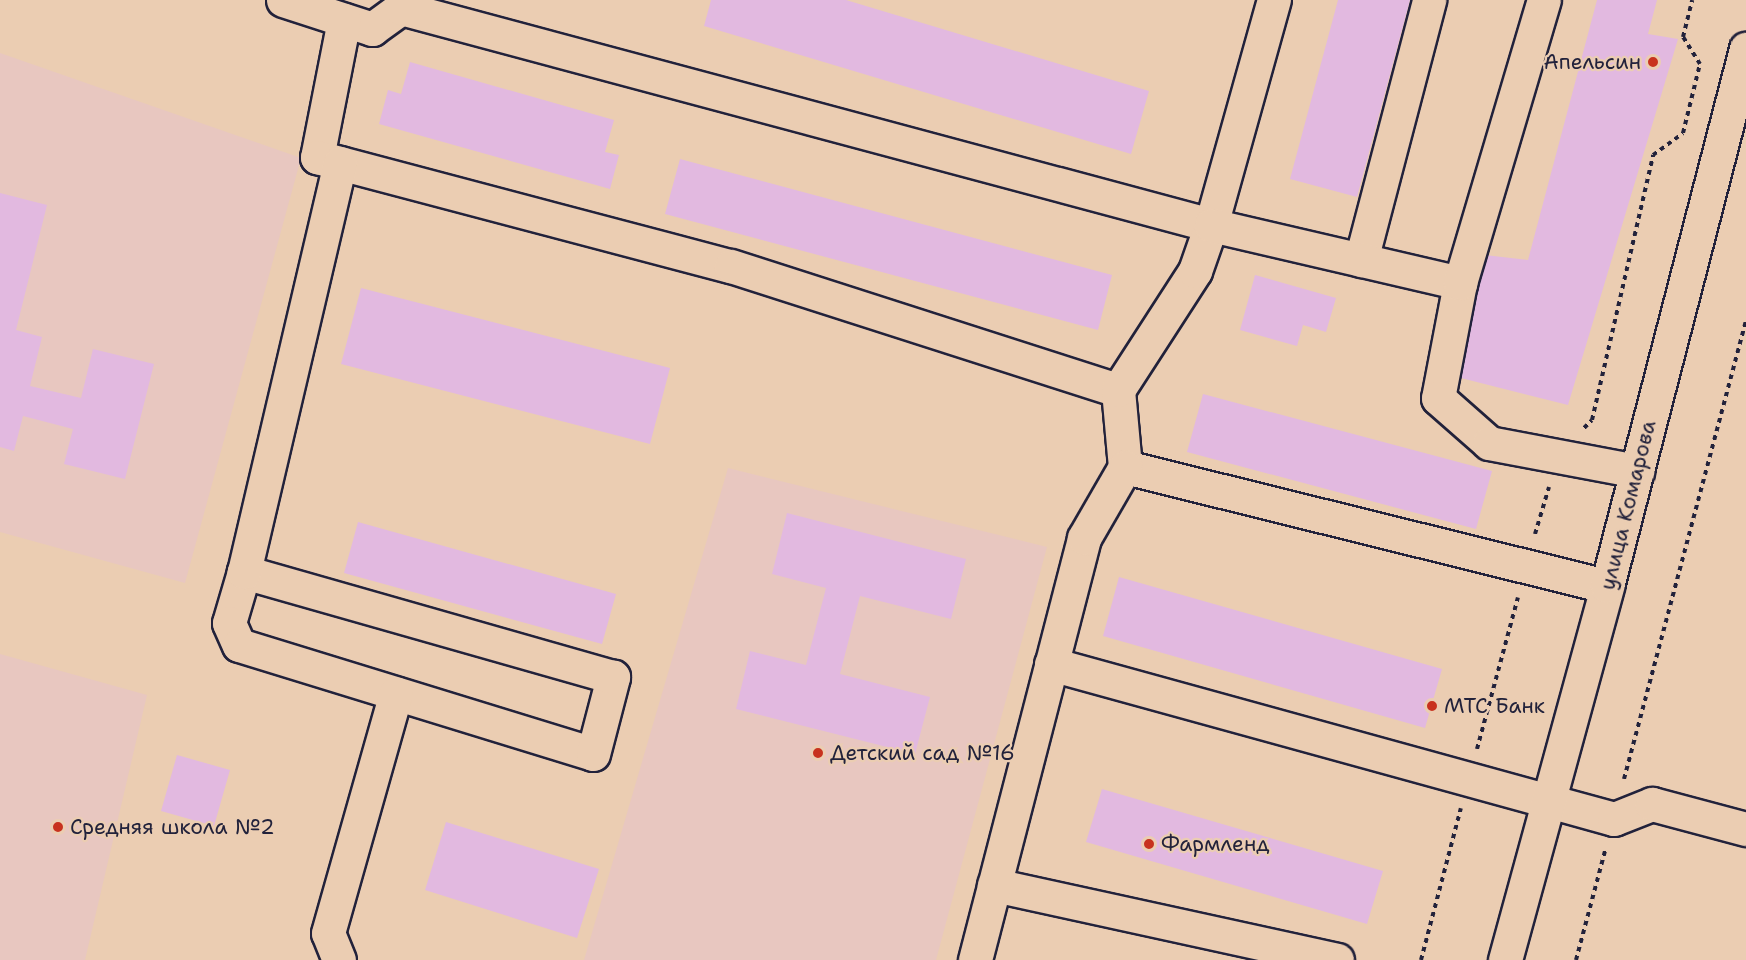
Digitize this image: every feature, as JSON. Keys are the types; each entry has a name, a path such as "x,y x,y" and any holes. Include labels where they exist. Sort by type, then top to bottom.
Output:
{"street":[{"path":"283,0 372,29 402,4 1211,225 1460,283"},
{"path":"975,960 1084,538 1125,467 1118,390 1195,271 1211,225 1274,0"},
{"path":"1360,260 1430,0"},
{"path":"1544,0 1460,283 1438,398 1489,442 1637,471"},
{"path":"344,20 317,157 731,266 1118,390"},
{"name":"улица Комарова","path":"1504,960 1548,801 1557,746 1608,586 1746,49"},
{"path":"244,572 613,677 593,754 239,645 230,623 340,163"},
{"path":"1125,467 1608,586"},
{"path":"1051,664 1614,819 1652,804 1746,829"},
{"path":"339,960 328,933 396,693"},
{"path":"994,885 1337,960"}],"path":[{"path":"1576,960 1746,321"}],"shaded area":[{"path":"0,53 301,158 185,583 0,532"},
{"name":"Детский сад №16","path":"728,468 1047,547 936,960 584,960"},
{"name":"Средняя школа №2","path":"0,654 147,695 85,960 0,960"}],"building":[{"path":"711,0 846,0 1149,91 1131,154 704,26"},
{"path":"1338,0 1410,0 1357,197 1290,179"},
{"path":"1597,0 1657,0 1648,34 1678,39 1568,405 1457,377 1485,255 1528,260"},
{"path":"410,62 614,120 605,152 619,155 610,189 379,124 388,90 401,94"},
{"path":"680,159 1112,275 1098,330 665,214"},
{"path":"0,193 47,205 16,330 42,337 30,386 81,398 93,349 154,364 125,479 64,464 73,429 23,416 14,451 0,447"},
{"path":"1255,275 1336,298 1326,332 1303,325 1297,346 1240,330"},
{"path":"361,288 670,368 650,444 341,364"},
{"path":"1203,394 1492,471 1476,529 1187,452"},
{"path":"787,513 966,559 951,619 860,596 840,674 930,697 915,754 736,709 750,651 806,665 826,588 772,574"},
{"path":"358,522 616,594 602,644 344,573"},
{"path":"1119,577 1442,669 1425,728 1103,636"},
{"path":"177,755 230,770 214,826 161,811"},
{"path":"1102,789 1383,871 1367,924 1086,842"},
{"path":"446,822 599,869 577,938 425,890"}],"place":[{"name":"Апельсин","path":"1653,62"},
{"name":"МТС Банк","path":"1432,706"},
{"name":"Детский сад №16","path":"818,753"},
{"name":"Средняя школа №2","path":"58,827"},
{"name":"Фармленд","path":"1149,844"}]}
